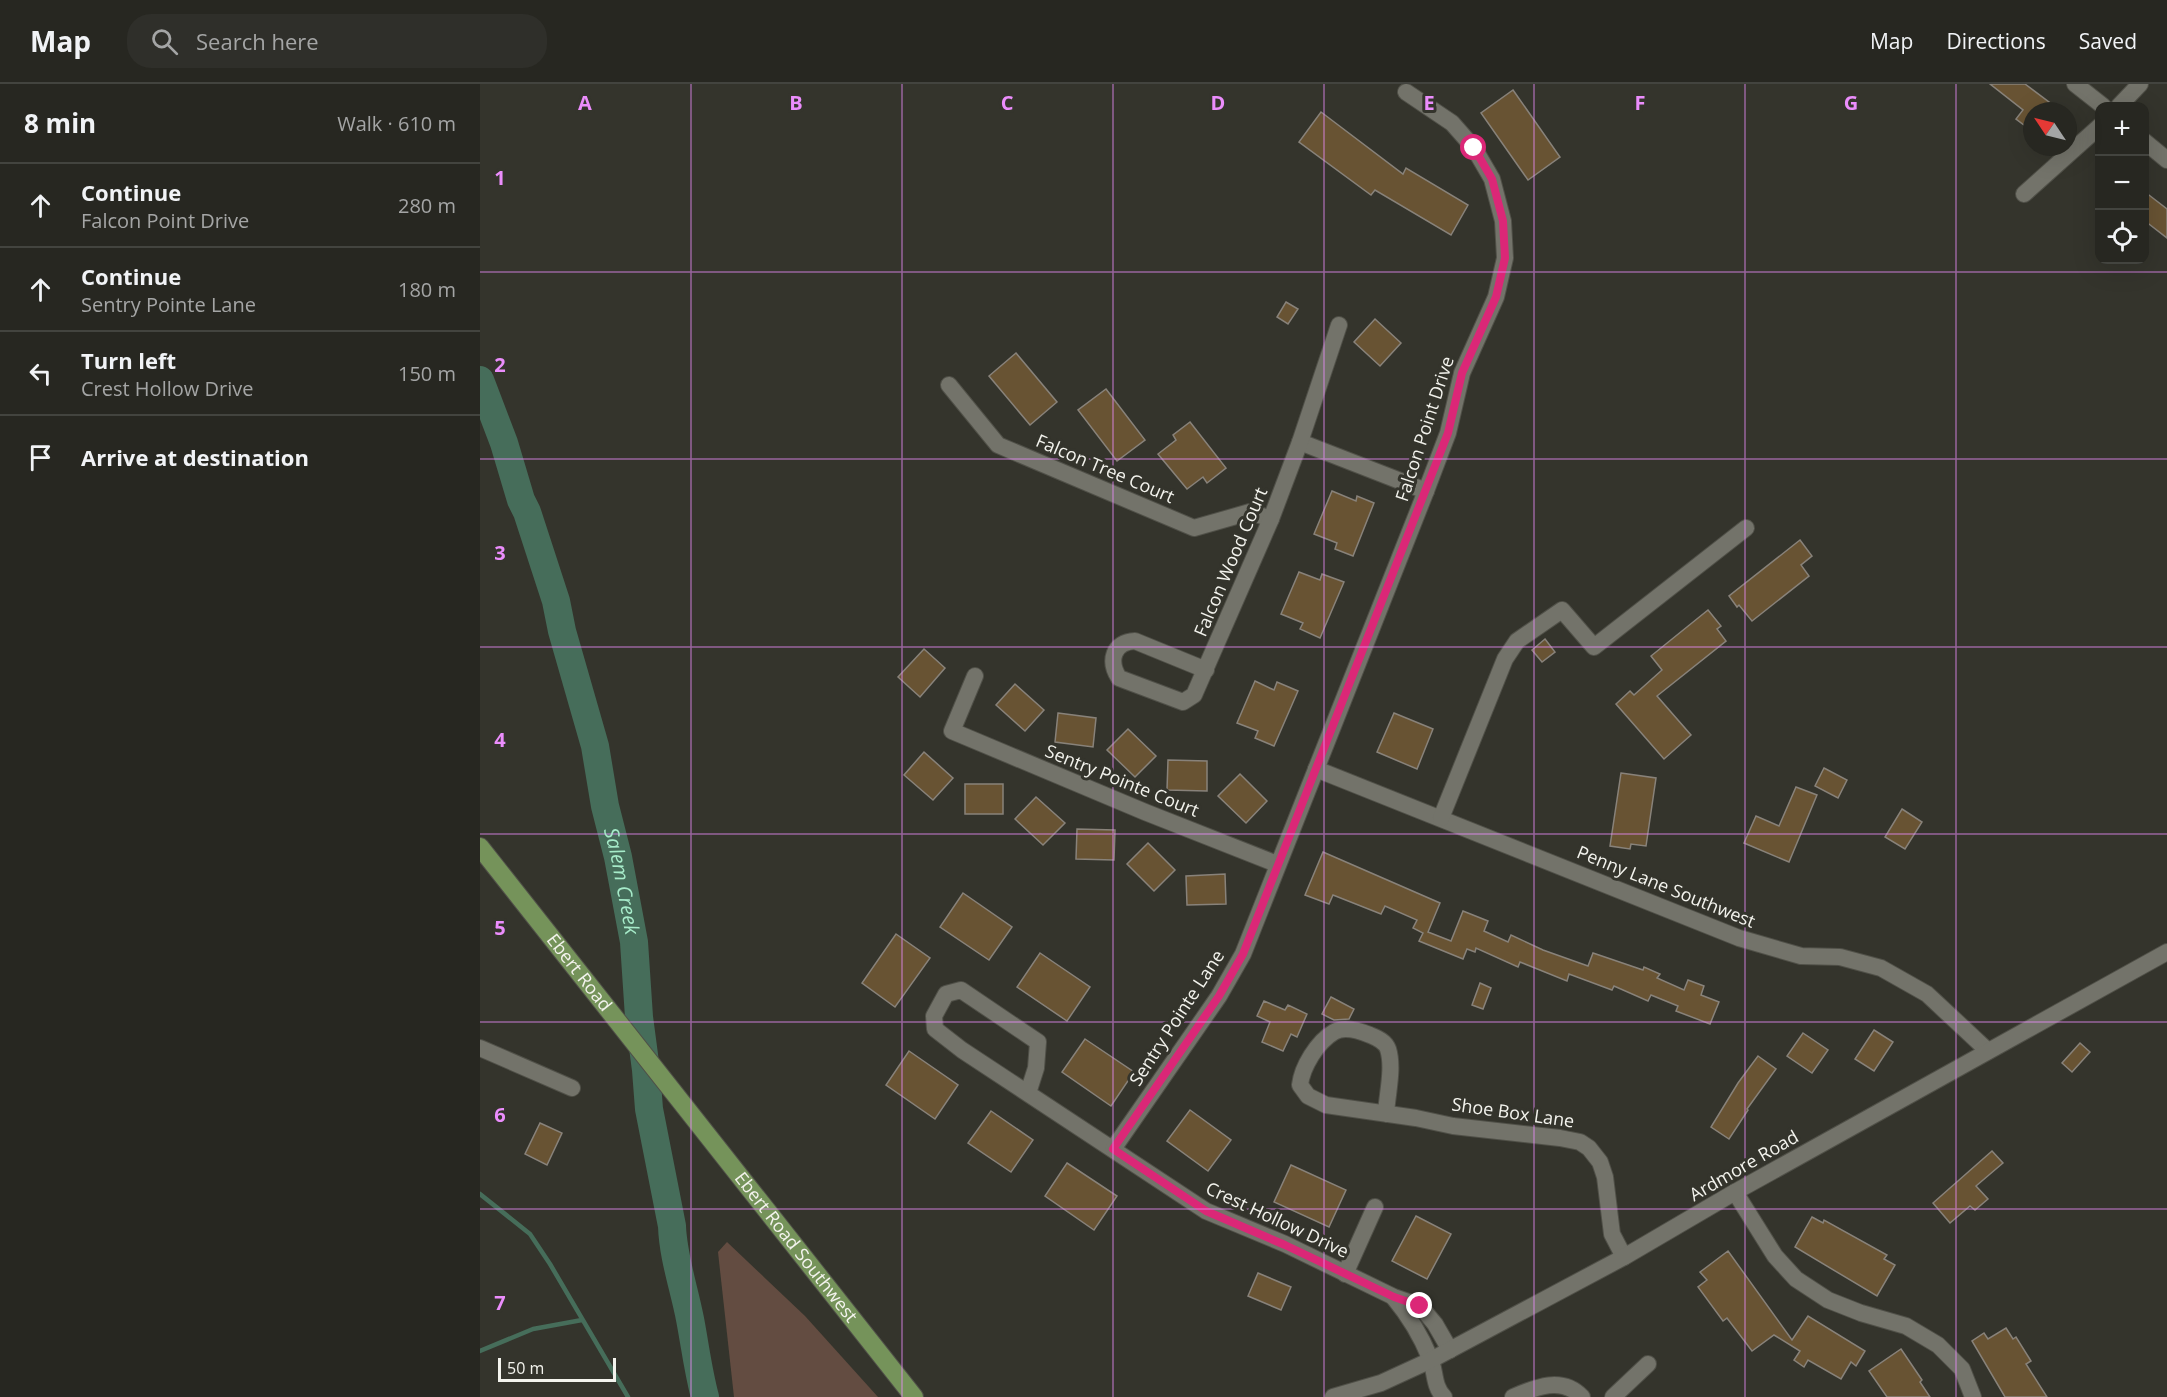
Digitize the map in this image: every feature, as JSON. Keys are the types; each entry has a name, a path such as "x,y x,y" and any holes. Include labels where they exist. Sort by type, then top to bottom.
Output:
{"main road":[{"name":"Ebert Road","path":"481,850 678,1099"},
{"name":"Ebert Road Southwest","path":"678,1099 914,1397"}],"street":[{"path":"2075,84 2098,102"},
{"path":"2123,102 2140,84"},
{"name":"Falcon Point Drive","path":"1316,769 1448,433 1462,373 1496,297 1505,258 1503,221 1492,179 1474,148 1452,123 1406,92"},
{"path":"2024,194 2095,130"},
{"path":"2149,144 2167,159"},
{"name":"Falcon Wood Court","path":"1206,670 1135,641 1120,645 1112,661 1119,678 1183,702 1194,695 1206,670 1271,519 1300,442 1339,325"},
{"name":"Falcon Tree Court","path":"949,385 998,445 1194,528 1250,512 1271,519"},
{"path":"1300,442 1426,491"},
{"path":"1441,818 1505,659 1517,641 1562,610 1594,647 1746,528"},
{"name":"Sentry Pointe Court","path":"975,676 952,731 1145,812 1277,864"},
{"name":"Penny Lane Southwest","path":"1316,769 1739,938 1801,956 1840,957 1881,968 1927,994 1988,1052"},
{"name":"Sentry Pointe Lane","path":"1113,1149 1219,996 1243,954 1316,769"},
{"name":"Ardmore Road","path":"1333,1397 1381,1383 1450,1350 1624,1257 1736,1192 2167,952"},
{"name":"Crest Hollow Drive","path":"1028,1093 1036,1068 1038,1042 988,1006 961,990 946,994 934,1016 935,1029 1028,1093 1206,1211 1285,1245 1394,1297 1420,1306 1435,1324 1450,1350"},
{"name":"Shoe Box Lane","path":"1386,1114 1390,1063 1388,1046 1364,1032 1347,1029 1335,1031 1309,1058 1302,1073 1300,1085 1308,1096 1326,1105 1453,1126 1580,1142 1589,1148 1600,1162 1605,1177 1612,1234 1624,1257"},
{"path":"480,1048 572,1088"},
{"path":"1736,1192 1775,1256 1796,1279 1828,1300 1861,1313 1906,1326 1938,1345 1962,1370 1973,1397"},
{"path":"1345,1274 1375,1208"},
{"name":"Crest Hollow Drive","path":"1394,1297 1408,1315 1431,1360 1438,1390 1444,1397"},
{"path":"1613,1397 1648,1364"},
{"path":"1513,1397 1541,1387 1560,1384 1582,1397"}],"shaded area":[{"path":"727,1242 805,1316 878,1397 734,1397 718,1252"}],"building":[{"path":"1990,84 2025,84 2049,102 2023,102 2023,110"},
{"path":"1513,90 1560,157 1528,180 1481,113"},
{"path":"2023,110 2023,124 2016,119"},
{"path":"1321,112 1403,174 1406,168 1468,205 1451,235 1375,190 1371,195 1299,142"},
{"path":"2149,195 2167,209 2167,238 2149,224"},
{"path":"1286,302 1298,309 1288,324 1277,317"},
{"path":"1375,319 1401,343 1380,366 1354,342"},
{"path":"1016,353 1057,402 1030,425 989,376"},
{"path":"1106,389 1145,440 1117,461 1078,410"},
{"path":"1190,422 1226,468 1207,483 1203,477 1187,489 1158,454 1176,440 1173,435"},
{"path":"1332,491 1356,501 1357,496 1374,503 1353,556 1335,549 1337,543 1314,534"},
{"path":"1800,540 1812,556 1801,565 1809,576 1752,621 1729,596"},
{"path":"1299,572 1320,580 1322,574 1344,582 1320,638 1300,629 1303,623 1281,614"},
{"path":"1708,610 1721,626 1717,629 1726,641 1657,696 1691,735 1664,759 1616,704 1630,691 1634,695 1662,670 1651,656"},
{"path":"1545,639 1555,652 1542,662 1532,650"},
{"path":"924,649 945,668 920,697 898,677"},
{"path":"1255,681 1274,690 1277,682 1298,691 1274,746 1255,738 1258,731 1237,723"},
{"path":"1015,684 1044,710 1025,731 996,705"},
{"path":"1058,713 1096,718 1093,747 1055,742"},
{"path":"1394,713 1433,729 1417,769 1377,752"},
{"path":"1128,729 1156,756 1135,777 1107,750"},
{"path":"924,752 953,778 933,800 904,775"},
{"path":"1168,760 1207,761 1207,791 1167,790"},
{"path":"1824,768 1847,780 1838,798 1815,786"},
{"path":"1621,773 1656,778 1646,846 1631,844 1630,849 1610,846"},
{"path":"1240,774 1267,801 1246,823 1218,796"},
{"path":"965,784 1003,784 1003,814 965,814"},
{"path":"1796,787 1817,795 1789,862 1744,843 1756,816 1779,826"},
{"path":"1036,797 1065,823 1043,845 1015,819"},
{"path":"1902,809 1922,822 1905,849 1885,837"},
{"path":"1077,829 1115,830 1114,860 1076,859"},
{"path":"1148,843 1175,870 1154,891 1127,864"},
{"path":"1323,852 1440,903 1428,932 1451,941 1463,911 1488,921 1484,931 1508,942 1511,935 1543,950 1588,966 1593,953 1643,970 1644,967 1660,974 1657,978 1684,990 1688,980 1704,986 1701,995 1719,1002 1710,1024 1676,1011 1678,1006 1651,995 1648,1001 1614,986 1612,990 1569,974 1567,981 1520,962 1518,967 1476,948 1475,952 1467,949 1463,959 1419,941 1423,933 1413,928 1417,920 1385,906 1381,914 1333,895 1329,904 1305,895"},
{"path":"1225,874 1226,904 1187,905 1186,876"},
{"path":"963,893 1012,927 989,960 940,927"},
{"path":"896,934 930,958 895,1007 862,983"},
{"path":"1040,953 1090,987 1067,1021 1017,987"},
{"path":"1480,983 1491,988 1483,1009 1472,1005"},
{"path":"1331,997 1354,1009 1349,1019 1334,1020 1322,1014"},
{"path":"1264,1001 1285,1010 1288,1005 1307,1014 1297,1037 1291,1034 1283,1051 1262,1042 1270,1022 1257,1016"},
{"path":"1874,1030 1893,1042 1874,1071 1855,1059"},
{"path":"1803,1033 1828,1050 1812,1073 1787,1056"},
{"path":"1085,1039 1134,1072 1111,1106 1062,1072"},
{"path":"2080,1043 2090,1052 2072,1072 2062,1063"},
{"path":"909,1051 958,1085 935,1119 886,1085"},
{"path":"1758,1056 1776,1069 1729,1139 1711,1127"},
{"path":"1190,1110 1231,1140 1208,1171 1167,1141"},
{"path":"991,1111 1033,1140 1011,1172 968,1143"},
{"path":"540,1123 562,1133 547,1165 525,1154"},
{"path":"1992,1151 2003,1163 1976,1186 1988,1199 1975,1210 1970,1206 1950,1223 1933,1203"},
{"path":"1067,1163 1117,1196 1094,1230 1045,1196"},
{"path":"1291,1165 1346,1190 1329,1227 1274,1202"},
{"path":"1416,1216 1451,1234 1427,1279 1392,1261"},
{"path":"1812,1217 1823,1223 1824,1220 1887,1255 1884,1259 1895,1265 1877,1296 1795,1247"},
{"path":"1728,1251 1792,1340 1808,1316 1865,1351 1856,1366 1851,1362 1841,1379 1808,1360 1804,1367 1794,1360 1800,1351 1774,1335 1752,1351 1727,1318 1723,1321 1698,1287 1707,1280 1700,1272"},
{"path":"1258,1273 1291,1287 1281,1310 1248,1296"},
{"path":"2006,1328 2013,1339 2016,1337 2031,1361 2026,1364 2047,1397 2005,1397 1972,1341 1984,1333 1988,1339"},
{"path":"1901,1349 1922,1380 1920,1382 1930,1397 1887,1397 1869,1371"}],"waterway":[{"name":"Salem Creek","path":"480,380 504,443 556,601 562,631 595,746 605,806 618,857 634,942 649,1109 705,1397"},
{"path":"480,1194 530,1234 628,1397"},
{"path":"480,1351 533,1329 582,1320"}],"route":[{"path":"1420,1306 1394,1297 1285,1245 1206,1211 1113,1149 1219,996 1243,954 1448,433 1462,373 1496,297 1505,258 1503,221 1492,179 1474,148"}]}
